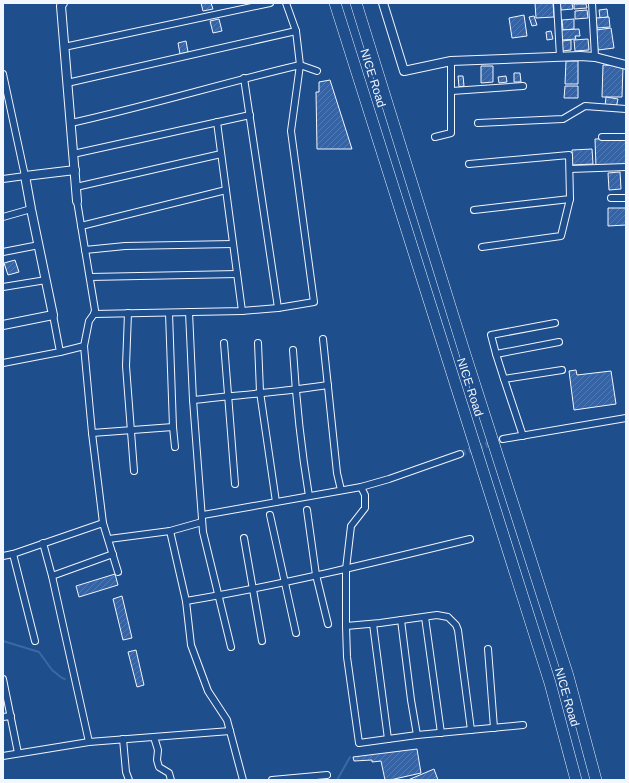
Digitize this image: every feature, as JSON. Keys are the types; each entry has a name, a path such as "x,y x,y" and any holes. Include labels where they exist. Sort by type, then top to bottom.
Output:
{"highway":[{"name":"NICE Road","path":"335,3 550,683 576,780"},
{"name":"NICE Road","path":"356,3 464,351 568,676 596,780"}],"street":[{"path":"63,3 61,6 77,201 95,310 89,321 84,346 92,433 103,523 118,572"},
{"path":"64,47 270,3"},
{"path":"94,314 242,312 314,302 291,131 300,65 296,31 286,3"},
{"path":"383,3 404,71 451,61 560,57 595,57 626,65"},
{"path":"557,3 560,57"},
{"path":"592,3 595,57"},
{"path":"67,83 296,31"},
{"path":"435,136 451,133 451,61"},
{"path":"71,123 100,117 244,78 300,65 317,72"},
{"path":"3,74 60,352"},
{"path":"244,78 278,308"},
{"path":"452,90 523,86"},
{"path":"478,123 563,118 585,106 626,109"},
{"path":"73,154 250,115"},
{"path":"217,122 242,312"},
{"path":"602,137 626,137"},
{"path":"76,187 221,154"},
{"path":"469,164 569,155 570,198 561,236 482,247"},
{"path":"570,169 626,167"},
{"path":"3,179 75,170"},
{"path":"81,226 226,190"},
{"path":"474,210 570,198"},
{"path":"611,198 626,198"},
{"path":"3,217 31,209"},
{"path":"85,250 125,246 233,244"},
{"path":"3,252 39,245"},
{"path":"90,277 237,274"},
{"path":"3,287 46,280"},
{"path":"189,312 193,400 203,532 231,647"},
{"path":"128,313 126,366 134,471"},
{"path":"169,313 175,447"},
{"path":"3,325 53,315"},
{"path":"522,436 491,335 555,322"},
{"path":"323,339 337,473 341,490"},
{"path":"496,354 559,342"},
{"path":"224,343 235,484"},
{"path":"258,343 260,392 276,502"},
{"path":"3,363 84,346"},
{"path":"293,350 295,390 304,470 309,496"},
{"path":"504,380 562,370"},
{"path":"193,400 328,386"},
{"path":"503,439 626,418"},
{"path":"92,433 173,427"},
{"path":"202,515 361,487 389,479 460,454"},
{"path":"361,487 365,495 365,508 351,526 346,569 347,657 359,743 417,735 523,725"},
{"path":"307,510 316,575 328,624"},
{"path":"270,515 296,633"},
{"path":"109,539 170,531 202,522"},
{"path":"3,556 14,554 103,523"},
{"path":"170,531 186,601 191,646 208,691 227,720 243,780"},
{"path":"244,538 262,641"},
{"path":"186,601 219,596 346,569 470,539"},
{"path":"43,543 52,576 89,742"},
{"path":"14,554 34,641"},
{"path":"52,576 113,554"},
{"path":"346,626 373,624 437,615 448,617 456,625 458,630 471,730"},
{"path":"425,617 441,733"},
{"path":"401,620 417,735"},
{"path":"373,624 388,739"},
{"path":"488,649 494,728"},
{"path":"3,679 18,753"},
{"path":"3,717 11,716"},
{"path":"3,756 89,742 230,731"},
{"path":"154,737 158,750 157,760 159,767 169,773 171,780"},
{"path":"123,739 126,772 129,780"},
{"path":"276,780 327,775"}],"building":[{"path":"201,3 211,3 213,9 203,11"},
{"path":"535,3 553,3 554,17 536,18"},
{"path":"560,3 572,3 573,9 561,10"},
{"path":"574,4 586,4 587,8 574,9"},
{"path":"607,9 608,17 600,18 599,10"},
{"path":"587,10 588,18 575,19 575,11"},
{"path":"524,15 527,36 512,38 509,18"},
{"path":"534,16 537,25 532,26 529,17"},
{"path":"609,17 610,27 597,28 596,18"},
{"path":"219,19 222,31 213,33 210,21"},
{"path":"574,19 574,29 563,30 562,20"},
{"path":"611,28 614,48 598,50 596,30"},
{"path":"579,29 580,36 575,36 576,39 562,40 561,30"},
{"path":"551,31 553,39 547,40 546,32"},
{"path":"588,39 589,50 575,51 574,40"},
{"path":"571,40 571,50 562,51 562,41"},
{"path":"186,41 188,52 180,54 178,43"},
{"path":"566,61 578,61 578,84 565,84"},
{"path":"603,65 623,66 622,97 602,97"},
{"path":"481,66 493,66 493,82 481,83"},
{"path":"514,73 520,73 521,82 514,82"},
{"path":"458,76 463,76 464,86 459,87"},
{"path":"506,76 507,82 499,83 498,77"},
{"path":"330,80 352,149 317,149 316,92 319,92 319,82"},
{"path":"565,86 578,86 578,98 564,98"},
{"path":"606,97 618,99 616,108 605,106"},
{"path":"626,138 626,166 596,167 595,139"},
{"path":"592,149 593,164 572,165 572,150"},
{"path":"620,172 621,189 609,190 608,173"},
{"path":"608,208 626,208 626,225 608,226"},
{"path":"15,260 19,272 8,275 4,263"},
{"path":"576,370 577,375 611,371 616,404 574,410 569,371"},
{"path":"115,574 118,585 79,597 76,586"},
{"path":"122,596 132,638 123,640 113,599"},
{"path":"136,650 144,685 137,687 128,652"},
{"path":"417,749 421,773 390,780 385,780 381,761 354,761 353,757"},
{"path":"434,769 438,780 408,780"}],"waterway":[{"path":"3,641 39,652 52,670 65,679"},
{"path":"337,780 350,757"}],"tunnel":[{"path":"460,454 503,439"}]}
